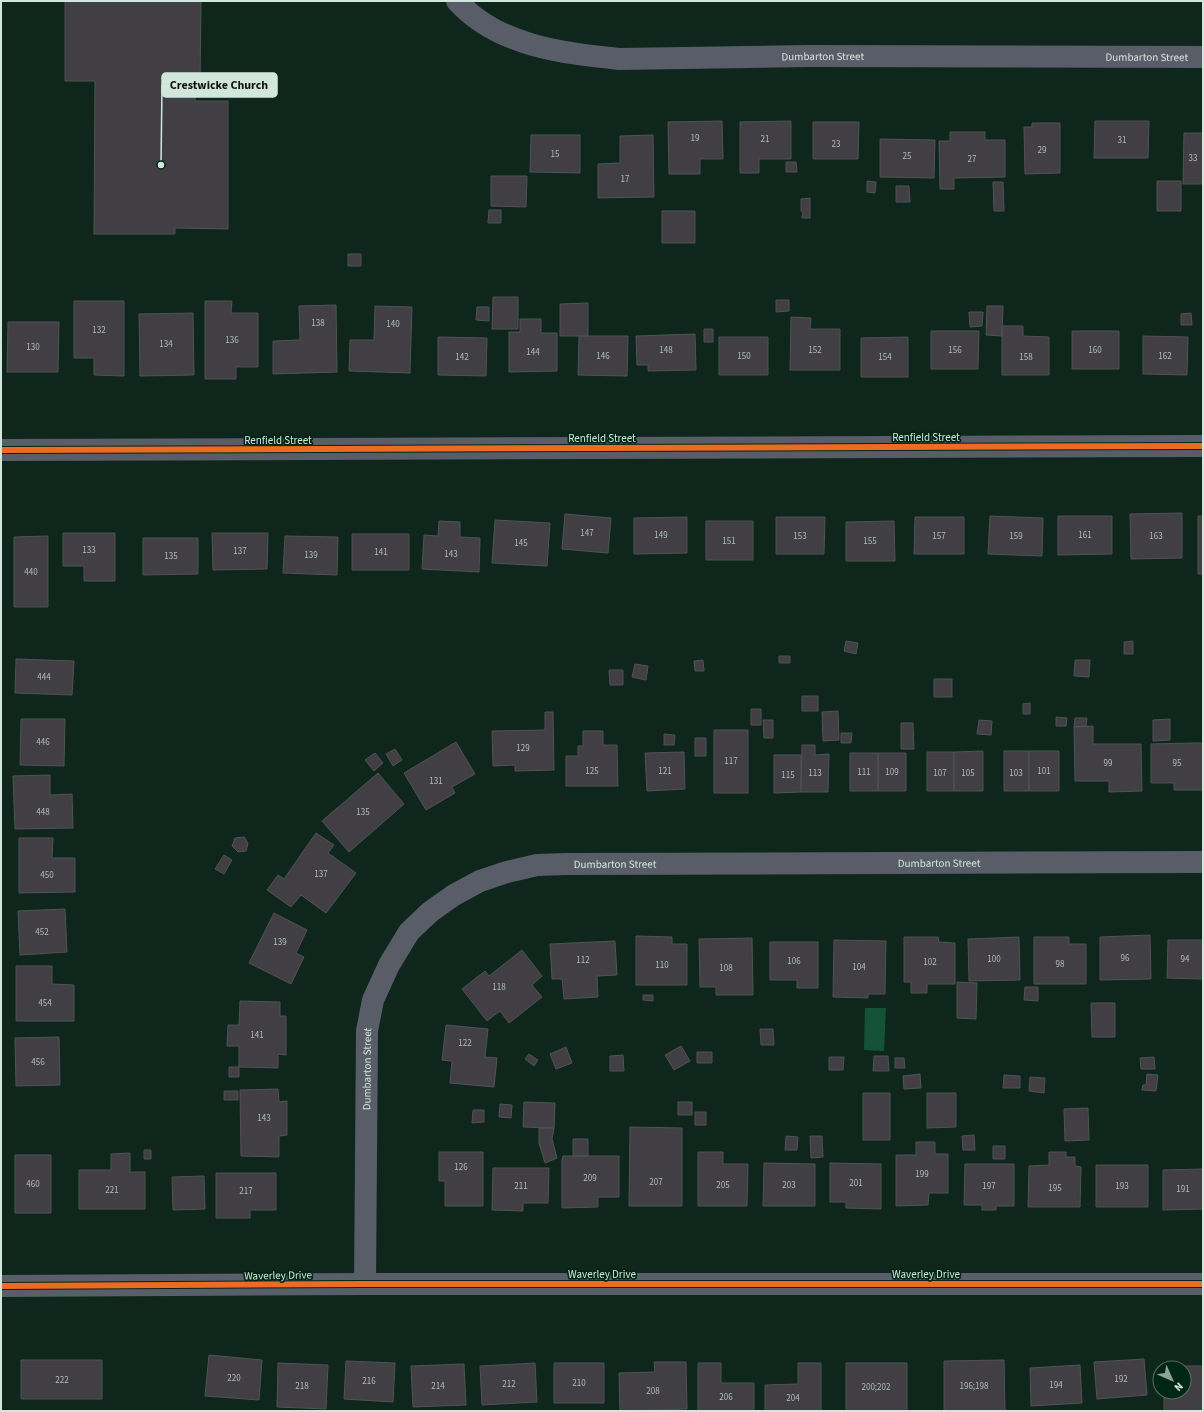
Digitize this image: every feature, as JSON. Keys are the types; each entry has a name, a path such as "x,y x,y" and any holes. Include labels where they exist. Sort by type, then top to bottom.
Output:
{"street":[{"name":"Dumbarton Street","path":"457,1 480,20 503,34 517,40 559,52 590,56 619,58 808,56 1203,57"},
{"name":"Renfield Street","path":"1,450 1203,446"},
{"name":"Dumbarton Street","path":"365,1284 367,1031 373,1000 389,965 409,932 430,912 454,895 480,881 508,872 537,866 572,864 1203,862"},
{"name":"Waverley Drive","path":"1,1286 365,1284 1203,1284"}],"shaded area":[{"path":"865,1008 886,1008 884,1051 864,1050"}],"building":[{"path":"65,1 201,1 200,83 195,83 195,101 228,101 228,229 175,228 175,234 94,234 95,81 65,81"},
{"path":"722,121 723,159 700,159 700,174 669,174 668,122"},
{"path":"791,121 791,159 759,159 759,173 740,173 740,122"},
{"path":"1095,121 1149,121 1148,158 1094,158"},
{"path":"813,122 859,122 858,159 813,159"},
{"path":"1032,123 1060,123 1060,173 1025,174 1024,127 1032,127"},
{"path":"950,132 985,132 985,140 1005,140 1005,177 954,178 954,189 940,189 939,141 950,141"},
{"path":"1184,133 1203,133 1203,184 1183,184"},
{"path":"531,135 580,135 580,173 530,172"},
{"path":"653,135 654,197 598,198 598,164 620,163 620,136"},
{"path":"880,139 935,140 934,178 880,177"},
{"path":"786,162 796,162 797,172 786,172"},
{"path":"491,176 527,176 526,207 491,206"},
{"path":"867,181 876,182 875,193 867,192"},
{"path":"1157,181 1181,181 1181,211 1157,211"},
{"path":"993,182 1003,182 1004,211 994,211"},
{"path":"896,186 909,186 910,202 896,202"},
{"path":"810,198 810,218 802,218 803,212 801,211 801,199"},
{"path":"489,210 501,210 501,223 488,223"},
{"path":"662,211 695,211 695,243 662,243"},
{"path":"348,254 361,254 361,266 348,266"},
{"path":"493,297 518,297 518,329 492,329"},
{"path":"776,300 789,300 789,311 776,312"},
{"path":"74,301 124,301 124,376 94,375 94,358 74,358"},
{"path":"205,301 232,301 231,313 258,313 258,367 236,367 236,379 205,379"},
{"path":"588,303 588,336 560,336 560,304"},
{"path":"336,305 337,372 273,374 273,341 300,340 299,306"},
{"path":"375,306 412,307 410,373 349,371 350,340 374,340"},
{"path":"987,306 1003,306 1002,336 986,335"},
{"path":"477,307 489,307 489,321 476,320"},
{"path":"969,312 983,312 982,326 970,327"},
{"path":"193,313 194,375 140,376 139,314"},
{"path":"1191,313 1192,325 1181,325 1181,314"},
{"path":"791,317 811,318 810,329 840,329 840,370 790,370"},
{"path":"520,319 541,319 541,333 557,333 557,371 509,372 509,332 520,332"},
{"path":"8,322 59,322 58,372 7,372"},
{"path":"1002,326 1023,326 1023,336 1049,337 1049,375 1002,375"},
{"path":"704,329 713,329 713,342 704,342"},
{"path":"931,331 979,331 978,369 931,369"},
{"path":"1072,331 1119,331 1119,369 1072,369"},
{"path":"695,334 696,370 648,371 648,365 637,365 636,336"},
{"path":"579,336 628,336 627,376 578,375"},
{"path":"1143,336 1188,337 1187,375 1143,374"},
{"path":"438,337 487,338 486,376 438,375"},
{"path":"719,337 768,337 768,375 719,375"},
{"path":"908,337 908,377 861,377 861,338"},
{"path":"1182,513 1182,558 1131,559 1130,514"},
{"path":"565,514 611,518 608,553 562,549"},
{"path":"990,516 1043,518 1042,556 988,554"},
{"path":"1058,516 1112,516 1112,554 1058,555"},
{"path":"1198,516 1203,516 1203,574 1198,574"},
{"path":"687,517 687,553 634,554 634,518"},
{"path":"776,517 825,517 824,554 776,554"},
{"path":"915,517 964,517 964,554 914,554"},
{"path":"495,520 550,523 547,566 492,563"},
{"path":"439,521 460,522 460,537 480,538 479,572 422,569 424,535 438,536"},
{"path":"706,521 753,521 753,560 706,560"},
{"path":"894,521 895,561 846,561 846,522"},
{"path":"63,533 115,533 115,581 84,581 84,566 63,566"},
{"path":"212,533 268,533 267,569 213,570"},
{"path":"352,534 409,534 409,570 352,570"},
{"path":"48,536 48,607 14,607 14,537"},
{"path":"285,536 338,537 337,575 283,573"},
{"path":"143,538 198,538 198,574 143,575"},
{"path":"846,641 858,643 856,654 844,651"},
{"path":"1133,641 1133,654 1124,654 1124,642"},
{"path":"779,656 790,656 790,663 779,663"},
{"path":"16,659 74,661 72,695 15,693"},
{"path":"703,660 704,671 695,671 694,661"},
{"path":"1075,660 1090,660 1089,677 1074,676"},
{"path":"635,664 648,666 646,680 632,677"},
{"path":"609,670 623,670 623,685 610,685"},
{"path":"934,679 952,679 952,697 934,697"},
{"path":"802,696 818,696 818,711 802,711"},
{"path":"1030,703 1030,714 1023,714 1023,704"},
{"path":"751,709 761,709 761,725 751,725"},
{"path":"838,711 839,740 823,741 822,712"},
{"path":"545,712 553,712 554,770 515,771 515,765 493,766 492,731 545,730"},
{"path":"1056,717 1067,718 1066,726 1056,726"},
{"path":"1075,718 1087,718 1086,726 1074,727"},
{"path":"21,719 65,719 64,766 20,765"},
{"path":"1170,719 1170,740 1153,741 1153,720"},
{"path":"763,720 773,720 773,738 764,738"},
{"path":"979,720 992,721 991,735 977,734"},
{"path":"901,723 913,723 914,749 901,749"},
{"path":"1093,726 1093,744 1141,744 1142,791 1109,792 1109,781 1075,781 1074,727"},
{"path":"714,730 748,730 748,793 714,793"},
{"path":"583,731 603,731 603,745 617,745 618,786 566,786 566,756 578,756 578,746 583,746"},
{"path":"841,733 852,733 851,743 841,743"},
{"path":"664,734 675,735 674,745 664,745"},
{"path":"695,738 706,738 706,756 695,756"},
{"path":"456,742 475,774 452,787 455,793 426,810 404,773"},
{"path":"1203,743 1203,790 1174,790 1174,783 1151,783 1151,744"},
{"path":"802,745 815,745 815,755 829,754 828,792 801,792"},
{"path":"395,749 402,760 393,766 386,754"},
{"path":"983,751 983,791 954,791 954,752"},
{"path":"1004,751 1029,751 1029,791 1004,791"},
{"path":"1029,751 1059,751 1059,791 1029,791"},
{"path":"684,752 685,789 647,791 645,753"},
{"path":"927,752 954,752 954,791 927,791"},
{"path":"375,753 383,763 374,771 365,760"},
{"path":"850,753 878,753 878,791 850,791"},
{"path":"878,753 906,753 906,791 878,791"},
{"path":"774,755 801,755 801,792 774,793"},
{"path":"378,773 404,804 349,852 322,821"},
{"path":"50,775 50,795 72,794 73,828 15,829 13,776"},
{"path":"316,833 334,845 328,853 356,873 326,913 301,895 291,907 267,890 278,875 284,879"},
{"path":"244,837 248,843 246,851 238,852 232,846 235,838"},
{"path":"19,838 53,838 52,858 75,858 75,892 19,893"},
{"path":"224,855 232,860 224,874 215,869"},
{"path":"65,909 67,952 20,955 18,911"},
{"path":"274,913 307,930 296,953 304,957 291,984 249,963"},
{"path":"1150,935 1151,979 1100,980 1100,937"},
{"path":"636,936 672,937 672,944 687,944 687,985 636,985"},
{"path":"904,937 938,937 939,942 955,943 955,984 927,984 927,993 911,993 911,982 904,982"},
{"path":"1019,937 1020,980 969,981 968,939"},
{"path":"1034,937 1069,937 1069,944 1086,944 1086,984 1034,984"},
{"path":"752,938 753,995 716,995 716,987 700,987 699,939"},
{"path":"834,940 886,941 885,994 868,994 868,998 833,997"},
{"path":"1168,940 1203,940 1203,979 1167,978"},
{"path":"615,941 617,975 597,976 598,997 564,999 562,979 552,979 550,944"},
{"path":"770,942 818,942 818,988 797,988 797,980 770,980"},
{"path":"522,950 542,976 532,985 542,997 509,1023 500,1011 487,1021 462,989 485,971 489,976"},
{"path":"16,966 52,966 52,984 74,985 74,1021 16,1021"},
{"path":"957,982 977,983 976,1019 957,1018"},
{"path":"1025,987 1038,987 1038,1001 1024,1000"},
{"path":"643,995 653,995 653,1001 643,1000"},
{"path":"240,1001 280,1002 280,1016 286,1016 286,1055 278,1054 278,1068 239,1067 239,1046 227,1046 228,1025 239,1025"},
{"path":"1091,1003 1115,1003 1115,1037 1092,1037"},
{"path":"446,1025 488,1029 485,1057 497,1058 494,1087 450,1083 452,1061 442,1060"},
{"path":"760,1029 773,1029 774,1045 761,1045"},
{"path":"59,1037 60,1085 16,1086 15,1038"},
{"path":"681,1046 690,1061 674,1070 665,1055"},
{"path":"566,1047 572,1063 556,1069 550,1054"},
{"path":"697,1052 712,1052 712,1063 697,1063"},
{"path":"529,1054 538,1060 534,1066 525,1059"},
{"path":"623,1055 624,1071 610,1071 610,1056"},
{"path":"874,1056 888,1056 889,1071 873,1071"},
{"path":"829,1057 844,1057 843,1070 829,1070"},
{"path":"1154,1057 1155,1069 1141,1069 1140,1058"},
{"path":"895,1058 904,1058 905,1068 895,1068"},
{"path":"229,1067 239,1067 239,1077 229,1077"},
{"path":"920,1074 921,1088 904,1089 903,1076"},
{"path":"1147,1074 1158,1075 1156,1091 1142,1090 1143,1085 1146,1085"},
{"path":"1004,1075 1020,1076 1020,1088 1003,1088"},
{"path":"1030,1077 1045,1078 1044,1093 1029,1091"},
{"path":"278,1089 279,1102 287,1101 287,1135 279,1136 279,1157 241,1156 240,1090"},
{"path":"224,1091 238,1091 238,1100 224,1100"},
{"path":"863,1093 890,1093 890,1140 863,1140"},
{"path":"927,1093 956,1093 956,1127 927,1128"},
{"path":"524,1102 555,1103 554,1128 523,1127"},
{"path":"678,1102 692,1102 692,1115 678,1115"},
{"path":"500,1104 512,1105 511,1118 499,1117"},
{"path":"1088,1108 1089,1140 1065,1141 1064,1109"},
{"path":"473,1110 484,1110 484,1122 472,1123"},
{"path":"695,1112 706,1112 706,1125 695,1125"},
{"path":"630,1127 682,1128 682,1206 629,1206"},
{"path":"539,1128 554,1128 552,1139 557,1158 545,1163 539,1143"},
{"path":"974,1135 975,1150 963,1150 962,1136"},
{"path":"786,1136 798,1137 797,1150 785,1150"},
{"path":"810,1136 822,1136 823,1157 811,1158"},
{"path":"573,1139 588,1139 588,1156 573,1156"},
{"path":"916,1142 935,1142 935,1154 948,1154 948,1193 929,1193 928,1205 896,1206 896,1155 916,1155"},
{"path":"993,1146 1005,1146 1005,1159 993,1159"},
{"path":"144,1150 151,1150 151,1159 144,1159"},
{"path":"439,1152 483,1152 483,1206 445,1206 445,1181 439,1181"},
{"path":"698,1152 723,1152 723,1164 748,1164 747,1206 698,1206"},
{"path":"1049,1152 1066,1152 1066,1157 1075,1157 1075,1166 1081,1167 1080,1207 1028,1207 1029,1166 1049,1165"},
{"path":"130,1153 130,1172 145,1172 145,1209 79,1209 79,1170 111,1170 111,1154"},
{"path":"15,1155 51,1155 51,1213 15,1213"},
{"path":"563,1156 619,1156 619,1197 598,1197 598,1207 562,1208"},
{"path":"764,1163 815,1164 815,1206 763,1206"},
{"path":"830,1163 881,1164 881,1209 846,1208 846,1202 830,1202"},
{"path":"965,1164 1014,1164 1014,1206 996,1206 996,1210 982,1210 982,1205 964,1205"},
{"path":"1096,1165 1148,1165 1148,1207 1096,1207"},
{"path":"493,1168 549,1168 548,1203 523,1203 523,1211 492,1210"},
{"path":"1203,1169 1203,1209 1163,1210 1163,1170"},
{"path":"216,1173 276,1173 276,1210 250,1210 250,1218 216,1218"},
{"path":"204,1176 205,1209 173,1210 172,1177"},
{"path":"209,1355 262,1360 259,1400 205,1396"},
{"path":"1144,1359 1147,1395 1097,1399 1094,1362"},
{"path":"21,1360 102,1360 102,1399 21,1399"},
{"path":"1004,1360 1005,1411 944,1411 944,1361"},
{"path":"346,1361 395,1363 393,1402 344,1399"},
{"path":"654,1362 686,1362 687,1409 620,1411 619,1373 655,1372"},
{"path":"278,1363 328,1365 326,1409 277,1407"},
{"path":"535,1363 537,1402 482,1405 480,1366"},
{"path":"554,1363 604,1363 604,1403 554,1403"},
{"path":"698,1363 721,1363 721,1383 754,1383 754,1411 698,1411"},
{"path":"798,1363 821,1363 821,1411 765,1411 765,1385 798,1384"},
{"path":"846,1363 907,1363 907,1411 846,1411"},
{"path":"464,1364 466,1405 413,1407 411,1366"},
{"path":"1080,1365 1082,1403 1031,1406 1030,1368"},
{"path":"1192,1366 1203,1366 1203,1411 1164,1411 1164,1400 1192,1400"}],"cycle path":[{"path":"1,450 1203,446"},
{"path":"1,1286 365,1284 1203,1284"}],"place":[{"name":"Crestwicke Church","path":"161,165"}]}
